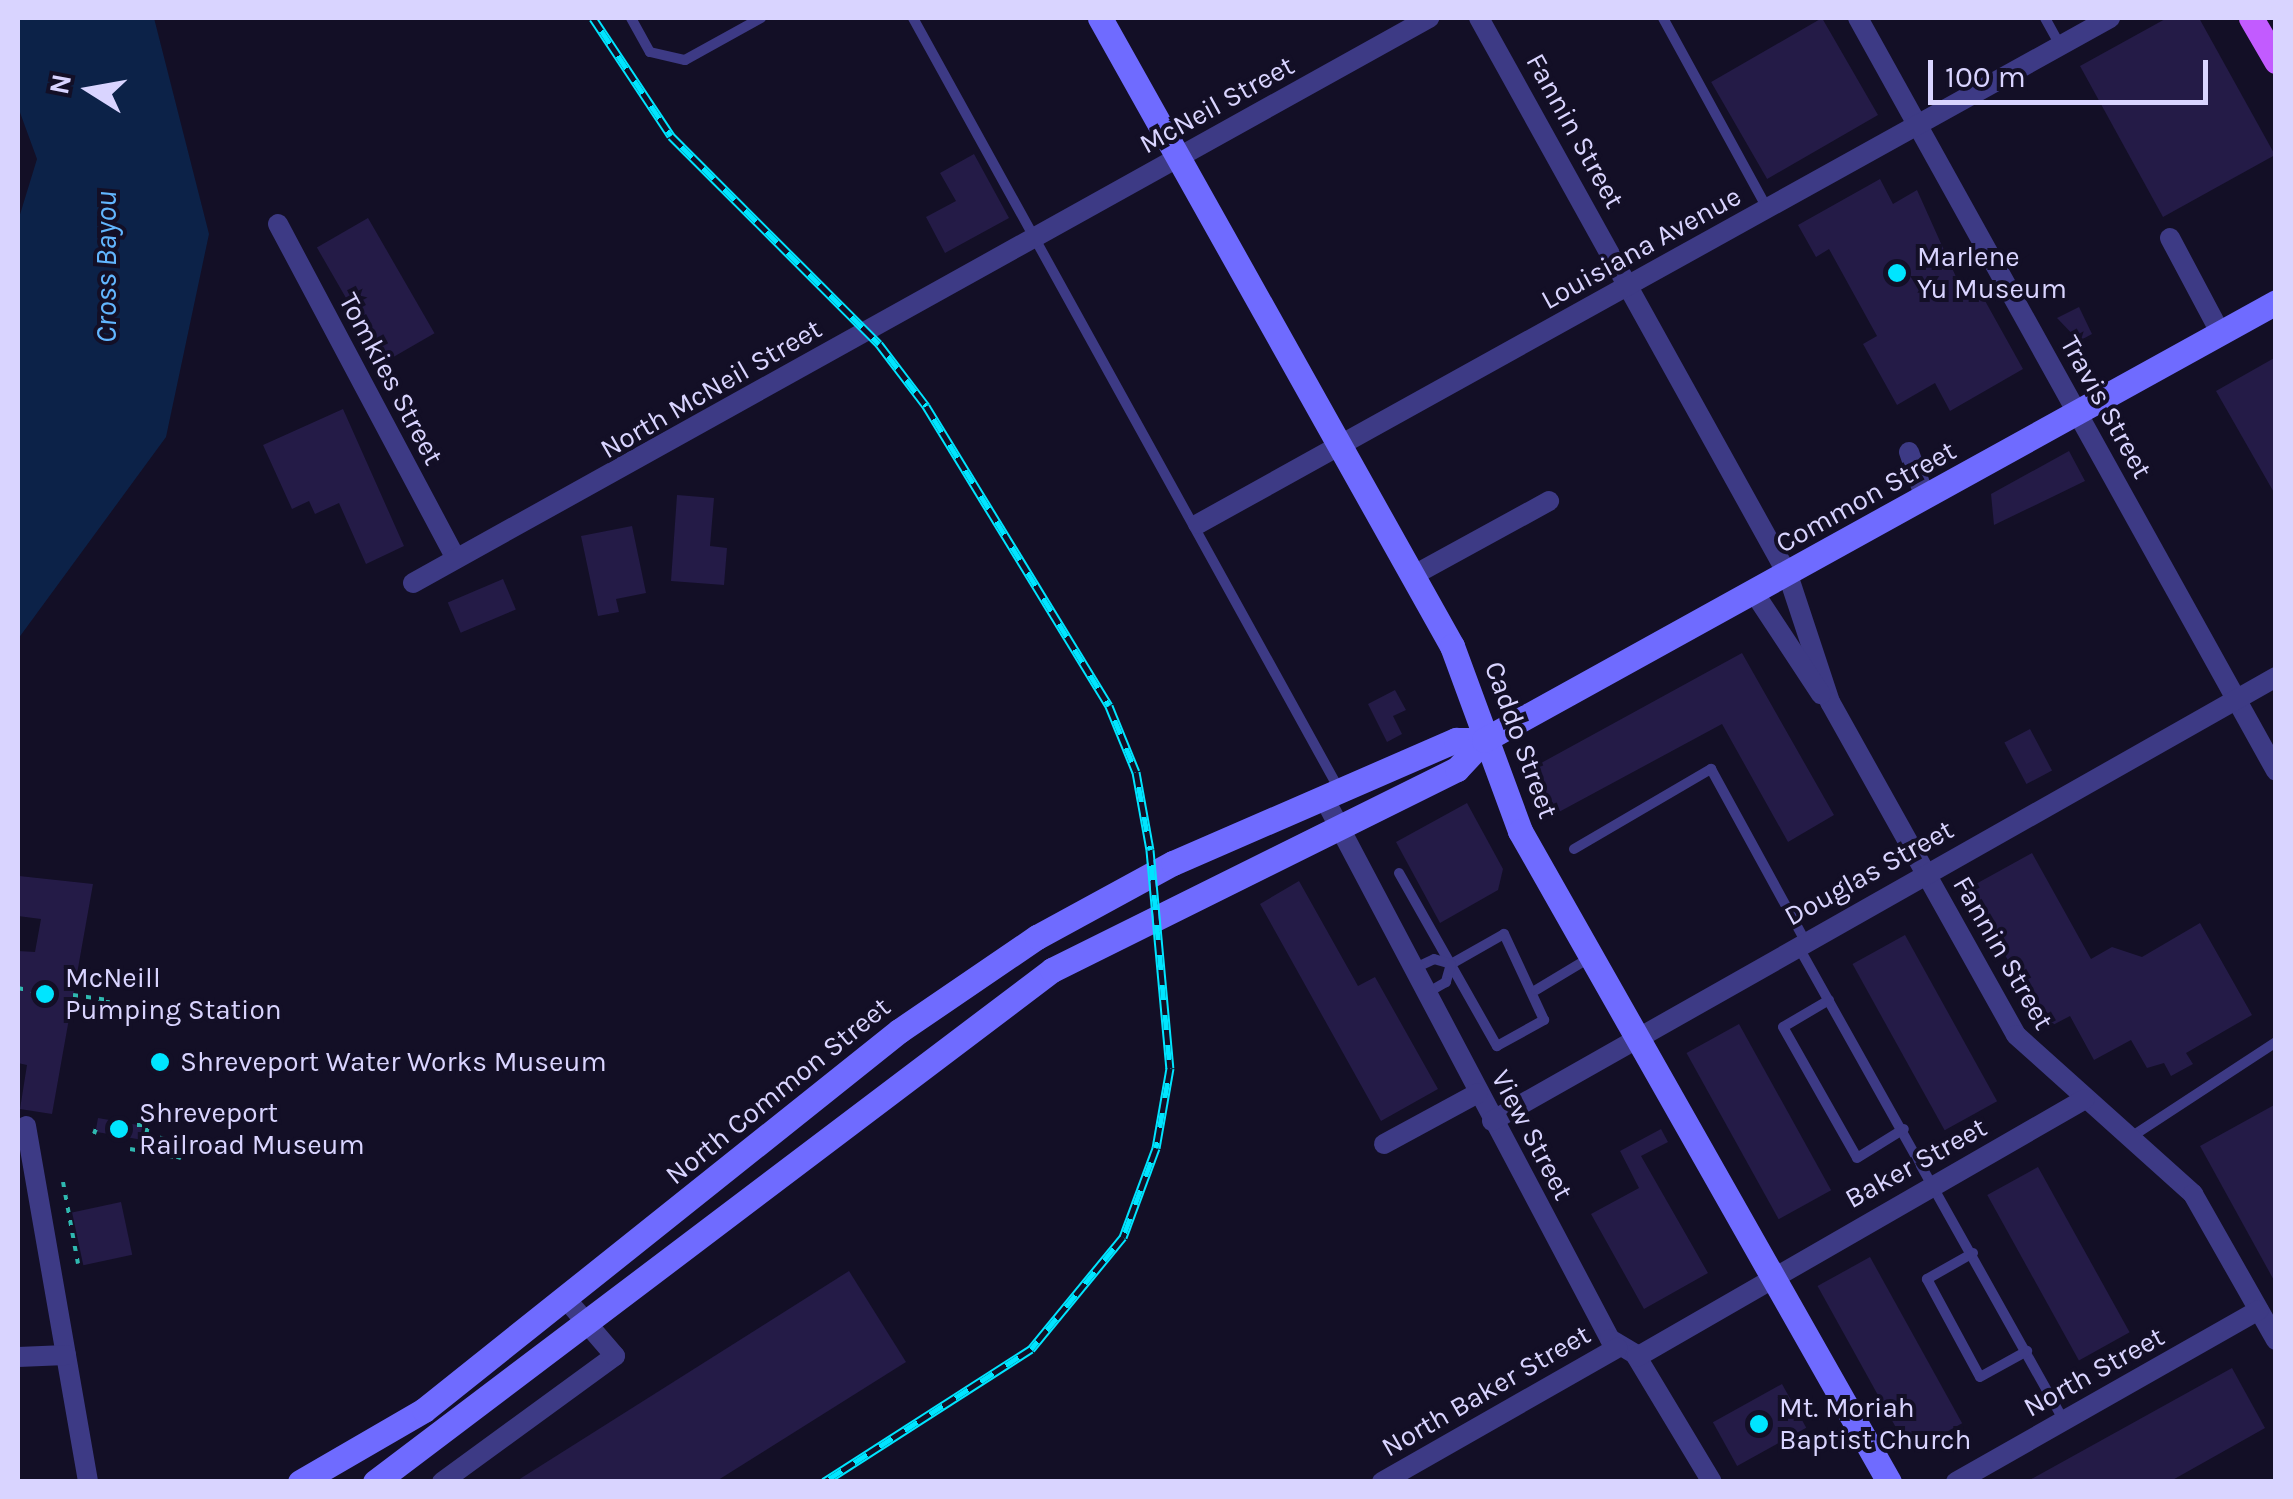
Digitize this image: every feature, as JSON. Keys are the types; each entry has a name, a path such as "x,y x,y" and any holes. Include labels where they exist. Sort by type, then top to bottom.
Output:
{"main road":[{"name":"Caddo Street","path":"1100,18 1463,668 1484,740 1520,831 1889,1482"},
{"path":"2251,18 2276,61"},
{"name":"Common Street","path":"1336,826 1457,769 1484,740 1755,594 2276,302"},
{"name":"Common Street","path":"1332,795 1456,740 1484,740"},
{"name":"North Common Street","path":"300,1482 424,1410 900,1031 1038,937 1174,863 1332,795"},
{"path":"374,1482 588,1325 994,1007 1122,929 1336,826"}],"street":[{"name":"McNeil Street","path":"1033,239 1429,18"},
{"name":"Fannin Street","path":"1480,18 1788,574 1830,702 2016,1035 2193,1194 2276,1340"},
{"name":"Travis Street","path":"1858,18 2276,771"},
{"name":"Louisiana Avenue","path":"1198,524 2110,18"},
{"name":"Tomkies Street","path":"278,224 456,560"},
{"path":"2170,238 2220,332"},
{"name":"North McNeil Street","path":"413,584 1033,239"},
{"path":"1909,452 1925,498"},
{"path":"1414,575 1549,500"},
{"name":"Fannin Street","path":"1755,594 1800,672 1830,702"},
{"name":"Douglas Street","path":"1492,1121 1637,1034 2276,677"},
{"name":"View Street","path":"1332,795 1336,826 1492,1121 1627,1353 1712,1482"},
{"path":"1384,1144 1478,1092"},
{"name":"Baker Street","path":"1627,1353 1774,1275 2085,1099"},
{"path":"26,1126 88,1482"},
{"path":"442,1482 616,1356 566,1300"},
{"name":"North Street","path":"1956,1482 2259,1310"},
{"name":"North Baker Street","path":"1382,1482 1627,1353"},
{"path":"18,1356 66,1354"}],"lane":[{"path":"630,18 650,52 685,60 761,18"},
{"path":"913,18 1033,239 1198,524 1332,795"},
{"path":"1663,18 1768,209"},
{"path":"2045,18 2060,46"},
{"path":"1574,849 1711,770 1829,1000 1936,1184 2064,1420"},
{"path":"1399,873 1450,964 1497,1046 1544,1020 1536,990 1504,934 1450,964 1434,959 1412,969"},
{"path":"1536,990 1592,956"},
{"path":"1426,993 1446,982 1450,964"},
{"path":"1829,1000 1784,1027 1857,1158 1904,1129"},
{"path":"2131,1137 2276,1042"},
{"path":"1973,1253 1927,1279 1980,1378 2027,1352"}],"path":[{"path":"18,988 31,991"},
{"path":"73,995 108,1000 106,1011"},
{"path":"130,1149 181,1158 144,1146 151,1110"},
{"path":"94,1134 98,1123"},
{"path":"137,1125 148,1125"},
{"path":"146,1135 208,1148"},
{"path":"62,1182 78,1264"}],"water":[{"name":"Cross Bayou","path":"18,18 154,18 209,234 166,437 18,639 18,221 37,159 18,107"}],"building":[{"path":"1822,18 1878,115 1767,179 1711,82"},
{"path":"2167,18 2199,18 2275,155 2163,217 2080,66"},
{"path":"974,154 1009,218 945,253 926,217 956,201 940,173"},
{"path":"1880,179 1893,204 1917,190 1961,288 1974,281 2023,369 1950,411 1935,383 1897,405 1863,344 1877,336 1829,249 1816,257 1798,225"},
{"path":"368,218 434,333 383,363 317,247"},
{"path":"2079,307 2092,334 2079,341 2057,318"},
{"path":"2276,357 2276,496 2216,391"},
{"path":"343,409 404,546 366,564 339,503 315,514 309,501 292,509 263,445"},
{"path":"2069,451 2085,481 1994,525 1991,494"},
{"path":"677,495 714,498 710,546 727,548 724,585 671,581"},
{"path":"632,526 646,593 616,599 619,612 598,616 581,536"},
{"path":"503,579 516,609 461,633 448,602"},
{"path":"1742,653 1834,815 1788,842 1722,724 1557,813 1532,768"},
{"path":"1395,690 1406,710 1393,716 1402,734 1387,742 1368,704"},
{"path":"2030,729 2052,770 2026,784 2004,743"},
{"path":"1467,803 1503,869 1498,890 1440,923 1396,842"},
{"path":"2032,853 2091,959 2112,947 2142,957 2200,923 2252,1015 2186,1053 2193,1064 2171,1076 2164,1063 2147,1068 2131,1040 2094,1060 2070,1016 2049,1027 1965,890"},
{"name":"McNeill Pumping Station","path":"19,876 93,884 52,1114 20,1109 27,1065 18,1063 18,951 35,952 41,919 18,916"},
{"path":"1299,881 1358,986 1375,977 1438,1089 1381,1121 1260,904"},
{"path":"1905,935 1997,1101 1945,1130 1853,964"},
{"path":"1739,1024 1831,1190 1779,1219 1687,1053"},
{"path":"2276,1104 2276,1284 2200,1146"},
{"name":"Shreveport Railroad Museum","path":"98,1118 142,1126 140,1140 96,1132"},
{"path":"1661,1129 1668,1142 1641,1156 1708,1273 1644,1309 1591,1214 1639,1188 1620,1151"},
{"path":"2038,1167 2130,1332 2079,1360 1987,1195"},
{"path":"121,1202 132,1255 83,1265 72,1212"},
{"path":"1870,1257 1962,1423 1910,1452 1818,1286"},
{"path":"849,1271 906,1362 715,1482 515,1482"},
{"path":"2232,1368 2265,1428 2169,1482 2026,1482"},
{"name":"Mt. Moriah Baptist Church","path":"1782,1384 1806,1428 1737,1466 1713,1422"}],"railway":[{"path":"593,18 671,136 879,344 926,406 1109,706 1136,772 1150,850 1170,1068 1156,1148 1123,1237 1031,1349 824,1482"}],"place":[{"name":"Marlene Yu Museum","path":"1897,273"},
{"name":"McNeill Pumping Station","path":"45,994"},
{"name":"Shreveport Water Works Museum","path":"160,1062"},
{"name":"Shreveport Railroad Museum","path":"119,1129"},
{"name":"Mt. Moriah Baptist Church","path":"1759,1424"}]}
